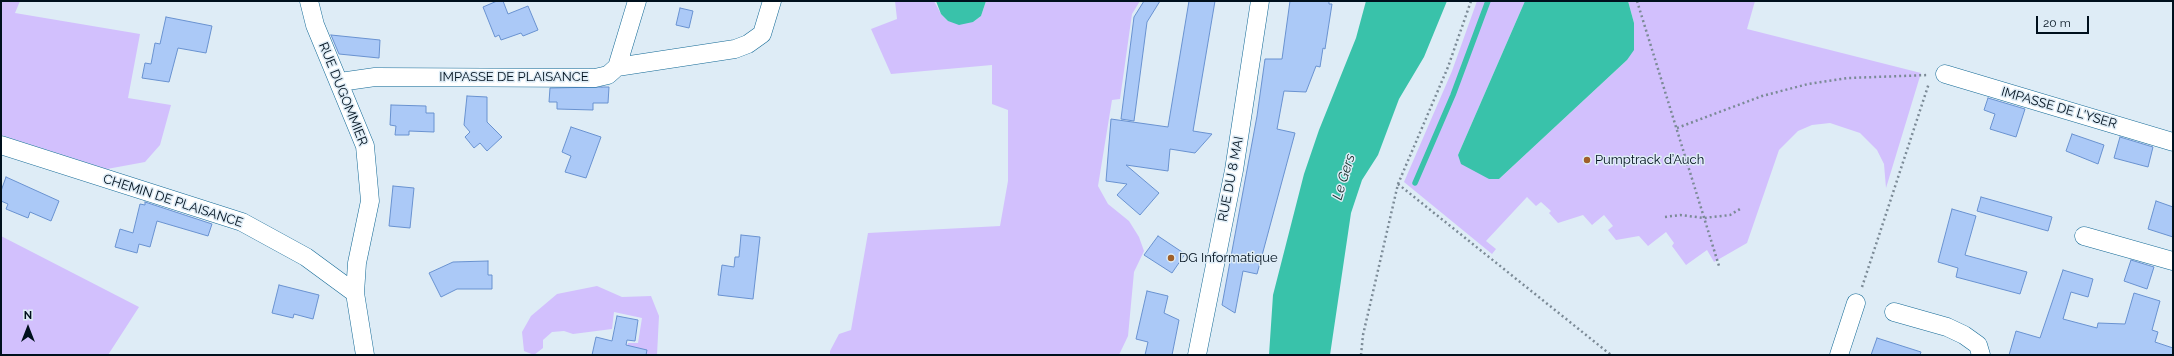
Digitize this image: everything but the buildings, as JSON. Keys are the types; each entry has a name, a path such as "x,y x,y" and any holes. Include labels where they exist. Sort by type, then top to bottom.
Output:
{"street":[{"name":"RUE DUGOMMIER","path":"309,1 315,25 340,82 365,146 369,176 370,201 357,263 355,293 365,355"},
{"path":"636,1 617,67 735,49 748,44 762,34 772,1"},
{"name":"RUE DU 8 MAI","path":"1197,355 1234,170 1260,1"},
{"name":"IMPASSE DE PLAISANCE","path":"340,82 374,77 595,78 608,75 617,67"},
{"name":"IMPASSE DE L'YSER","path":"1945,74 2173,142"},
{"name":"CHEMIN DE PLAISANCE","path":"1,145 242,222 306,257 355,293"},
{"path":"2084,236 2173,261"},
{"path":"1839,355 1856,303"},
{"path":"1894,312 1947,327 1964,335 1978,346 1981,355"}],"path":[{"path":"1361,355 1363,335 1398,184 1448,67 1472,1"},
{"path":"1637,1 1719,266"},
{"path":"1677,128 1762,96 1808,84 1848,78 1932,74 1856,303"},
{"path":"1398,184 1612,355"},
{"path":"1665,217 1680,215 1704,218 1730,215 1740,209"}],"shaded area":[{"path":"1,1 20,1 15,13 140,34 128,98 171,105 160,145 145,162 107,169 1,135"},
{"path":"895,1 934,1 941,14 948,21 973,22 981,16 986,1 1140,1 1132,14 1120,99 1112,100 1098,186 1108,204 1129,221 1139,237 1144,251 1134,272 1128,336 1119,355 830,355 830,351 839,334 851,330 868,233 1000,226 1008,181 1008,110 992,104 992,65 891,74 871,29 897,19"},
{"path":"1477,1 1525,1 1458,155 1489,179 1499,179 1627,60 1634,23 1628,1 1755,1 1747,29 1921,73 1886,188 1884,164 1877,150 1860,133 1830,123 1812,125 1798,131 1779,150 1747,243 1714,262 1707,250 1686,265 1672,246 1674,243 1666,232 1648,246 1639,236 1616,240 1608,230 1613,226 1604,215 1592,225 1583,215 1558,223 1549,213 1551,211 1541,202 1536,206 1527,197 1486,241 1496,249 1492,254 1404,182 1452,71"},
{"path":"1,236 139,307 108,355 1,355"},
{"path":"597,286 622,297 651,296 659,316 657,355 625,355 628,343 638,343 642,318 614,312 612,329 573,334 564,331 552,332 543,340 543,348 534,355 524,351 522,332 531,316 557,294"}],"water":[{"path":"936,1 986,1 981,16 973,22 959,25 948,21 941,14"},
{"name":"Le Gers","path":"1366,1 1447,1 1424,57 1399,99 1378,155 1362,180 1351,213 1330,355 1269,355 1273,295 1304,174 1319,130 1356,38"},
{"path":"1525,1 1628,1 1634,23 1634,50 1627,60 1499,179 1489,179 1461,164 1458,155"}],"waterway":[{"path":"1415,183 1453,95 1488,1"}],"place":[{"name":"Pumptrack d’Auch","path":"1587,160"},
{"name":"DG Informatique","path":"1171,258"}]}
